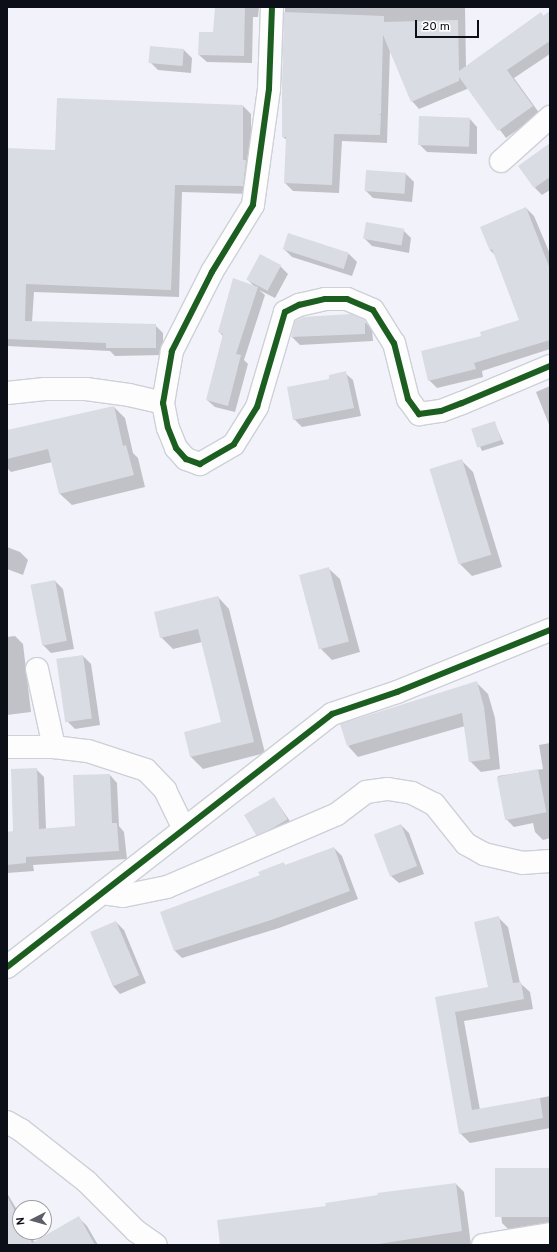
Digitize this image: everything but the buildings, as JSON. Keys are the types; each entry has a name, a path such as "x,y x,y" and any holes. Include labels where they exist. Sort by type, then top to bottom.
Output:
{"street":[{"path":"272,7 269,89 253,205 183,325 172,351 164,403 168,428 176,448 186,459 200,464 216,457 234,444 257,407 285,312 299,305 325,299 347,299 373,310 394,343 408,399 419,414 441,411 550,366"},
{"path":"501,161 550,117"},
{"path":"7,393 45,389 86,390 129,394 164,403"},
{"path":"7,967 332,714 397,692 550,630"},
{"path":"37,670 54,746"},
{"path":"7,746 54,746 88,751 146,770 165,790 184,829"},
{"path":"102,893 123,896 167,887 337,814 366,792 388,789 412,793 434,804 466,844 484,854 522,863 550,861"},
{"path":"7,1122 21,1130 87,1182 136,1231 156,1245"},
{"path":"483,1245 550,1234"}],"cycle path":[{"path":"272,7 269,89 253,205 212,272 172,351 163,403 168,428 176,448 186,459 200,464 234,444 257,407 285,312 299,305 325,299 347,299 373,310 394,343 408,399 419,414 441,411 550,366"},
{"path":"7,967 332,714 397,692 550,630"}]}
